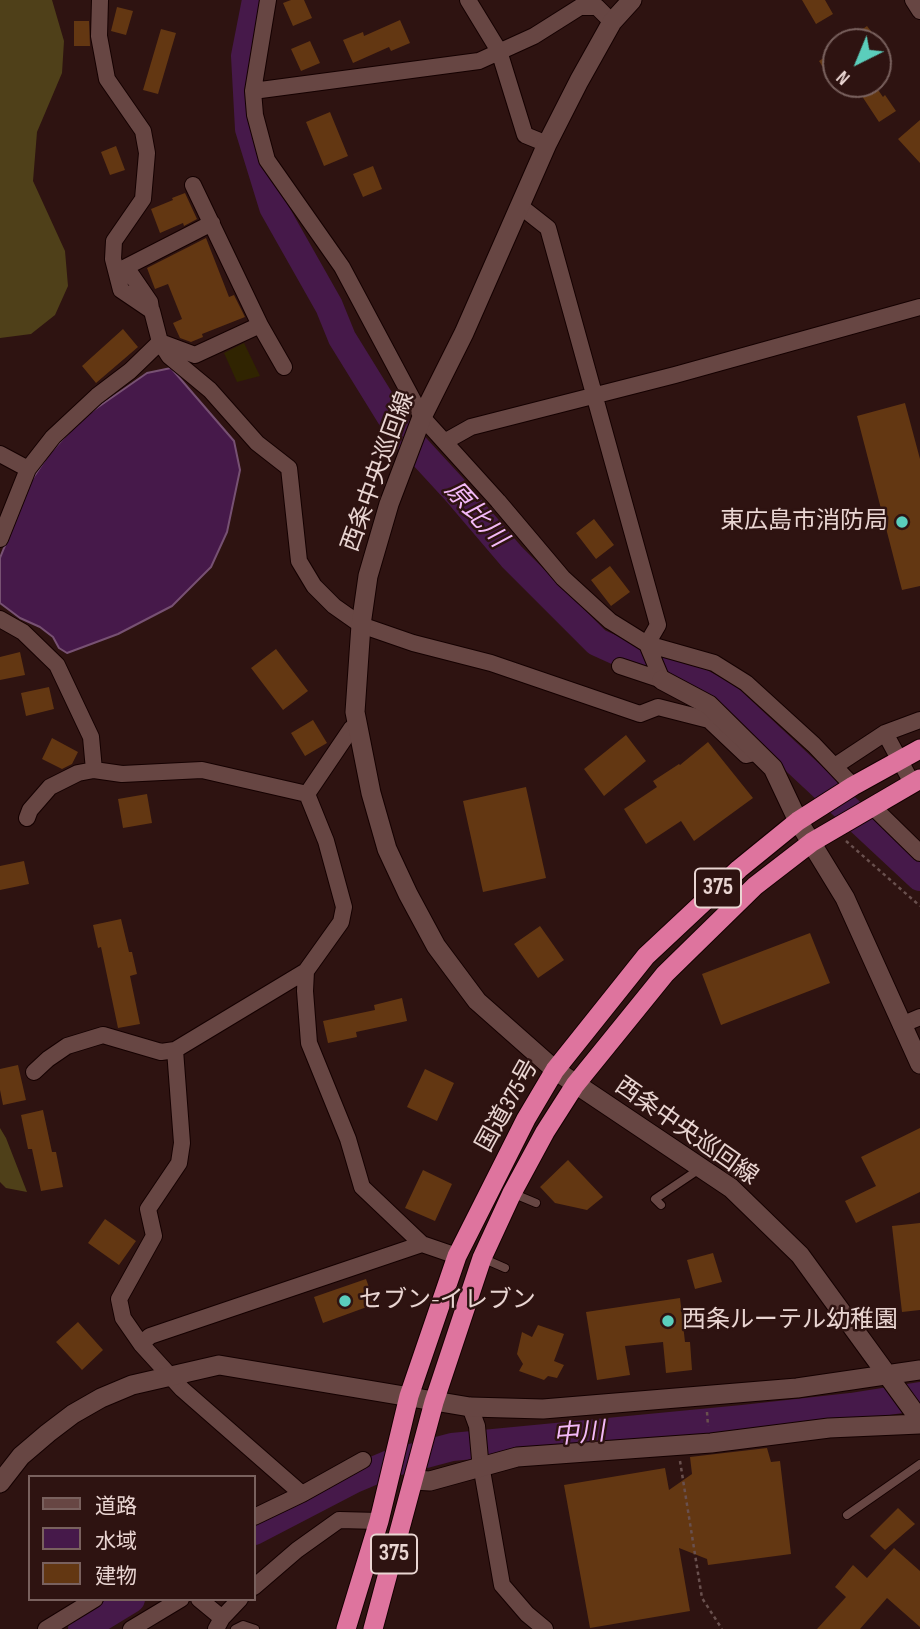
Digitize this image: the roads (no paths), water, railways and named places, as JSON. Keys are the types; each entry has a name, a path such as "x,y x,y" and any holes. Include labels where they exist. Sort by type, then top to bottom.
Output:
{"highway":[{"name":"国道375号","path":"346,1629 381,1514 409,1396 457,1256 526,1119 555,1070 646,956 738,869 798,821 853,786 920,749"},
{"name":"国道375号","path":"373,1629 434,1402 482,1258 512,1192 575,1085 665,974 755,887 812,842 916,781"}],"street":[{"path":"100,0 99,36 107,79 143,131 147,153 143,199 114,241 113,259 121,290 152,311"},
{"path":"268,0 253,91 255,115 267,160 342,267 420,423 446,441 563,578 610,621 647,644 714,663 746,683 853,786"},
{"path":"468,0 499,51 525,135 547,144"},
{"name":"西条中央巡回線","path":"632,0 612,22 547,144 464,333 420,423 389,504 368,576 361,625 355,712 357,724 371,793 387,849 436,946 477,1000 575,1085 731,1188 800,1255 920,1421"},
{"path":"913,0 920,11"},
{"path":"253,91 479,61 534,36 580,6 597,7 612,22"},
{"path":"193,184 260,325 284,367"},
{"path":"520,206 548,228 658,625 647,644"},
{"path":"212,223 126,267 150,302 160,342 169,356 210,390 257,443 289,468 299,561 314,586 334,606 361,625 413,643 491,663 640,714 658,706 709,720 746,755 758,752"},
{"path":"446,441 471,427 920,307"},
{"path":"160,342 195,355 260,325"},
{"path":"0,539 28,470 52,437 160,342"},
{"path":"0,454 28,470"},
{"path":"0,619 23,632 57,665 91,737 94,770"},
{"path":"647,644 663,680"},
{"path":"620,666 663,680 709,705 774,768 798,821 845,898 911,1021 920,1064"},
{"path":"835,766 885,733 920,720"},
{"path":"307,794 357,724"},
{"path":"885,733 899,760 916,781"},
{"path":"27,818 30,810 50,788 78,773 94,770 122,774 202,770 307,794"},
{"path":"34,1072 67,1046 103,1035 161,1052 175,1050 306,971 341,922 344,907 326,841 307,794"},
{"path":"872,806 920,853"},
{"path":"306,971 309,1043 348,1139 362,1187 422,1244 457,1256"},
{"path":"175,1050 183,1143 179,1163 148,1209 154,1236 119,1299 123,1318 141,1344 192,1398 302,1494"},
{"path":"141,1344 150,1336 422,1244"},
{"path":"0,1483 21,1457 73,1413 100,1398 132,1385 219,1365 470,1407 543,1409 891,1379 920,1370"},
{"path":"470,1407 477,1426 502,1585 527,1614 545,1629"},
{"path":"414,1480 430,1481 481,1463 517,1457 710,1443 829,1428 920,1421"},
{"path":"256,1516 363,1460"},
{"path":"256,1585 297,1550 339,1520 381,1514"},
{"path":"46,1629 92,1601"},
{"path":"131,1629 178,1601"},
{"path":"201,1601 224,1626 239,1601"}],"lane":[{"path":"661,1205 655,1199 701,1168"},
{"path":"512,1192 536,1203"},
{"path":"482,1258 505,1268"},
{"path":"847,1515 920,1464"},
{"path":"224,1626 243,1625 255,1629"}],"water":[{"path":"171,368 234,441 240,470 227,532 211,567 172,606 118,634 67,653 40,627 20,618 0,603 0,558 31,481 49,454 81,419 147,373"}],"waterway":[{"name":"原比川","path":"256,0 245,56 249,129 273,207 329,306 342,338 397,427 512,557 597,642 630,657 674,668 726,696 920,877"},
{"name":"中川","path":"256,1530 354,1479 392,1463 452,1447 743,1419 920,1396"},
{"name":"中川","path":"82,1629 128,1601"}],"place":[{"name":"東広島市消防局","path":"902,522"},
{"name":"セブン-イレブン","path":"345,1301"},
{"name":"西条ルーテル幼稚園","path":"668,1321"}]}
